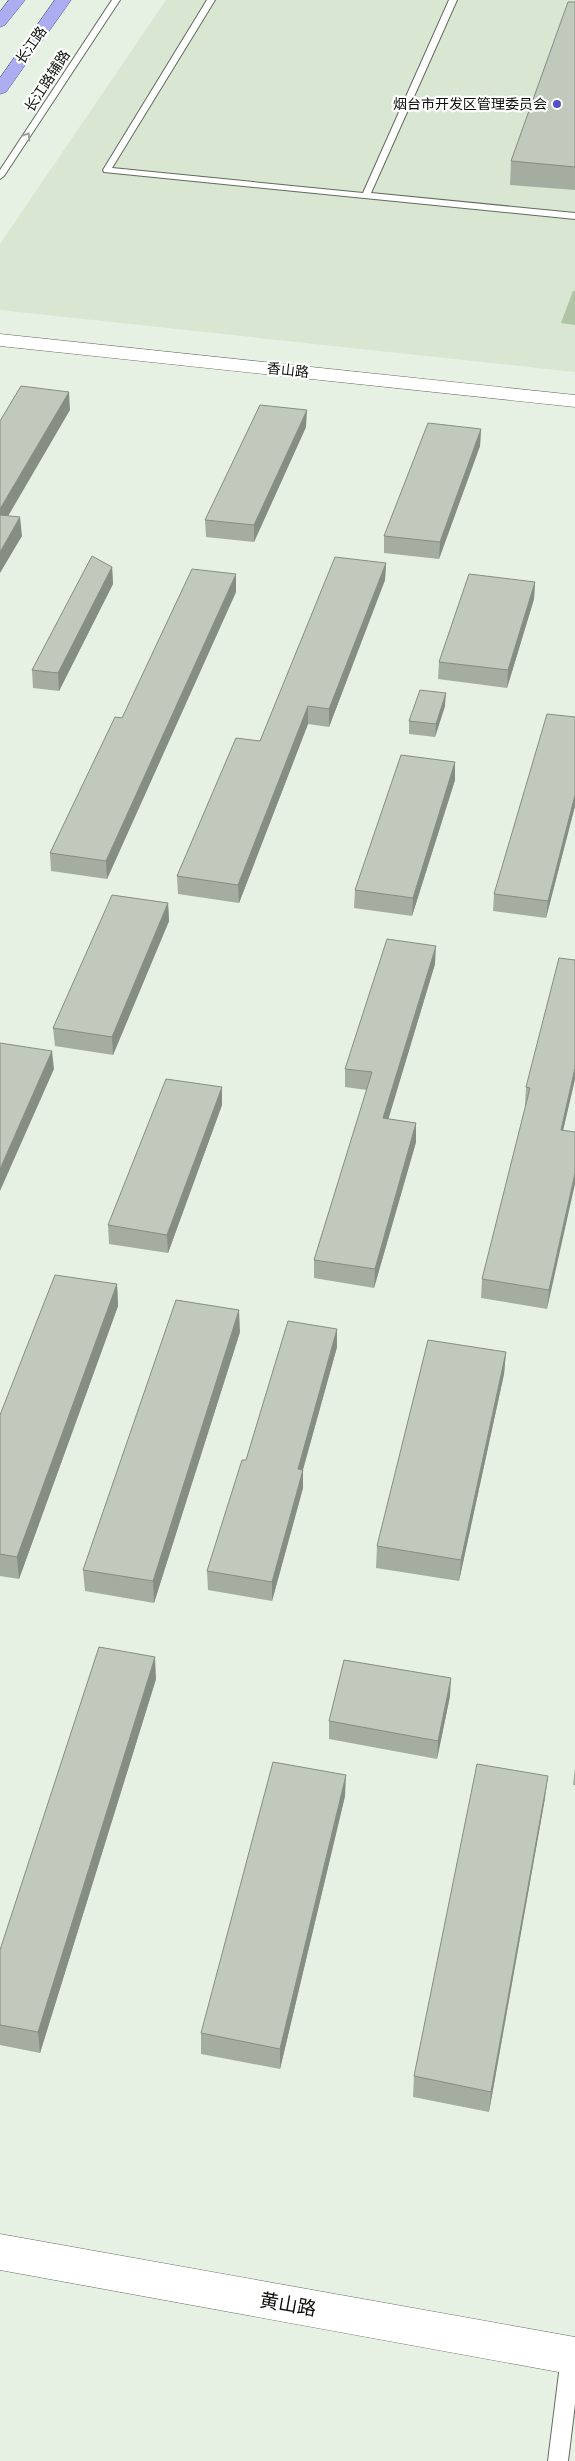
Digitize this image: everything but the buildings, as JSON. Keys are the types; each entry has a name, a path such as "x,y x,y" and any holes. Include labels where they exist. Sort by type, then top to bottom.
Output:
{"main road":[{"path":"0,22 16,0"},
{"name":"长江路","path":"0,90 63,0"}],"street":[{"name":"香山路","path":"0,340 575,401"},
{"name":"黄山路","path":"0,2252 573,2356"}],"lane":[{"name":"长江路辅路","path":"0,176 116,0"},
{"path":"211,0 107,170 575,216"},
{"path":"366,196 453,0"},
{"path":"558,2461 573,2356"}],"shaded area":[{"path":"166,0 575,0 575,372 0,310 0,244"},
{"path":"573,291 575,291 575,325 561,323"}],"place":[{"name":"烟台市开发区管理委员会","path":"557,104"}]}
